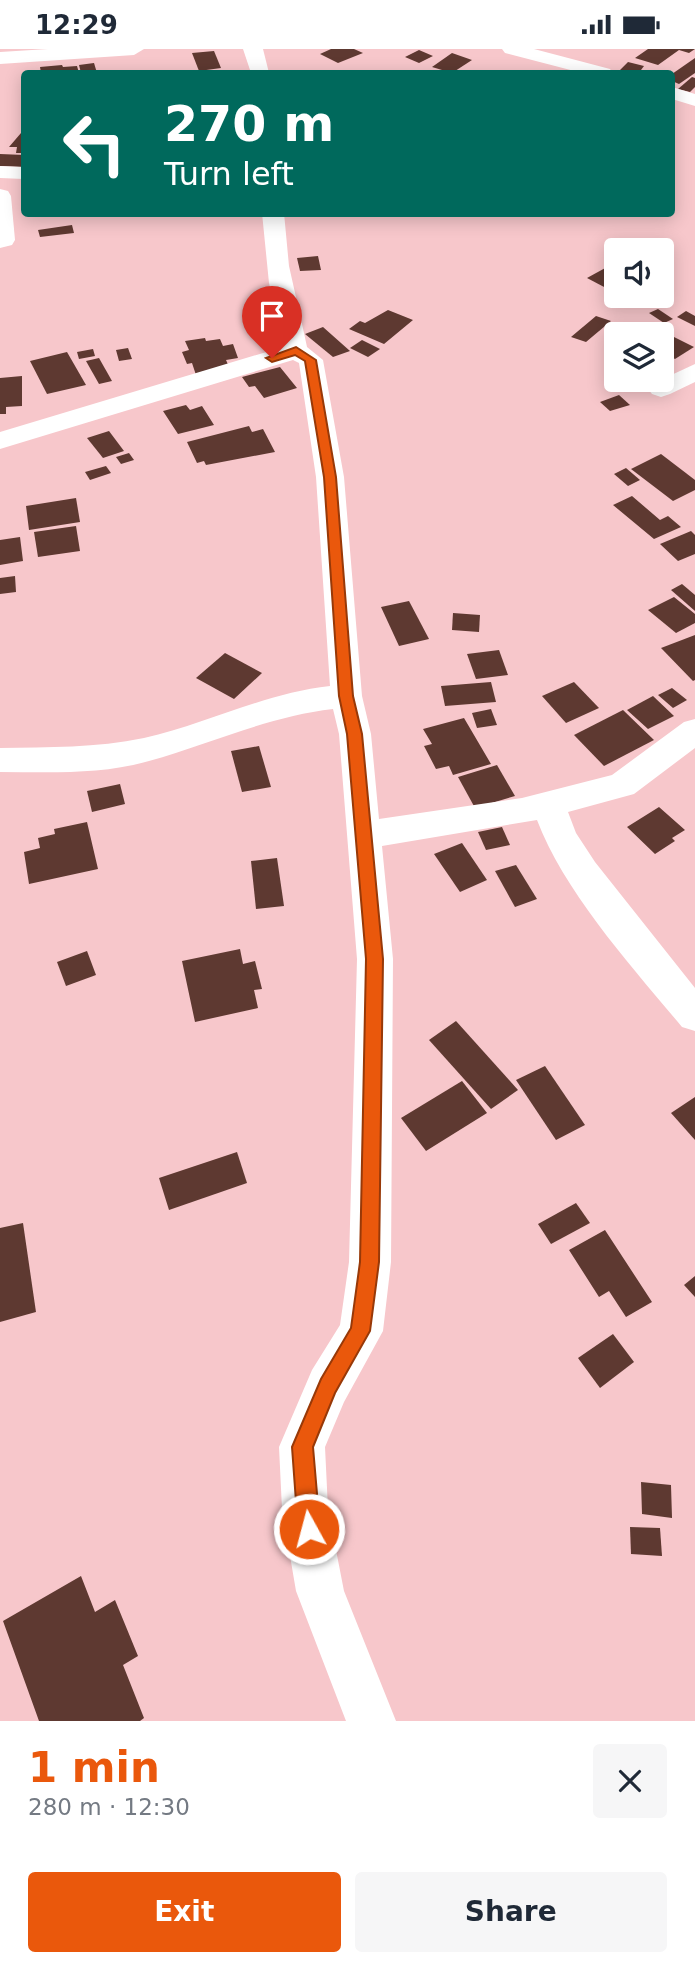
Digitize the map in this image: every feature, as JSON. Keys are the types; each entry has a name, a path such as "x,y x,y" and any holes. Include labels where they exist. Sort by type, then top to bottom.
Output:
{"street":[{"path":"0,58 134,49"},
{"path":"253,49 259,70"},
{"path":"512,49 592,70"},
{"path":"675,94 695,100"},
{"path":"0,196 4,240 0,241"},
{"path":"273,217 275,260 284,306 296,351 311,360 330,477 346,696 355,734 374,959 370,1262 360,1331 328,1386 302,1447 305,1509 320,1591 371,1721"},
{"path":"0,441 296,351"},
{"path":"674,382 695,372"},
{"path":"0,759 94,759 146,750 300,701 346,696"},
{"path":"364,834 414,829 549,804 622,785 695,731"},
{"path":"549,804 554,824 573,858 637,947 695,1015"}],"building":[{"path":"331,49 354,49 363,53 338,63 320,54"},
{"path":"648,49 695,49 689,53 679,50 658,65 635,58"},
{"path":"419,50 433,56 419,63 405,57"},
{"path":"214,51 221,68 199,70 192,53"},
{"path":"452,53 472,60 457,70 432,67"},
{"path":"695,58 695,73 679,84 675,82 675,72"},
{"path":"628,62 644,66 641,70 620,70"},
{"path":"94,63 96,70 80,70 79,65"},
{"path":"77,66 78,70 40,70 40,67"},
{"path":"692,77 695,78 695,87 690,92 678,89"},
{"path":"21,133 21,153 16,153 17,147 9,147"},
{"path":"0,154 21,155 21,167 0,166"},
{"path":"72,225 74,233 40,237 38,230"},
{"path":"318,256 321,270 300,271 297,258"},
{"path":"604,269 604,287 587,278"},
{"path":"658,309 673,319 662,322 649,313"},
{"path":"388,310 413,320 384,344 349,329 360,321 365,323"},
{"path":"686,311 695,316 695,326 677,317"},
{"path":"596,316 611,321 604,322 604,327 586,342 571,337"},
{"path":"323,327 350,351 333,357 305,334"},
{"path":"674,337 694,347 675,359"},
{"path":"205,338 206,341 220,339 223,346 233,344 238,358 226,360 230,369 196,375 192,363 187,364 182,352 189,350 185,341"},
{"path":"362,340 380,349 368,357 350,348"},
{"path":"128,348 132,359 119,361 116,350"},
{"path":"93,349 95,356 79,359 77,352"},
{"path":"67,352 86,385 47,394 30,361"},
{"path":"99,358 112,381 99,384 86,361"},
{"path":"280,367 297,388 264,398 255,386 249,387 242,377"},
{"path":"22,376 22,406 6,407 6,414 0,414 0,378"},
{"path":"619,395 630,405 610,411 600,402"},
{"path":"186,405 190,410 202,406 214,425 178,434 163,411"},
{"path":"249,426 252,432 263,429 275,452 206,465 204,461 197,463 187,442"},
{"path":"109,431 124,451 103,458 87,438"},
{"path":"129,453 134,460 121,464 116,457"},
{"path":"661,454 695,480 695,490 673,501 631,469"},
{"path":"106,466 111,473 90,480 85,472"},
{"path":"626,468 640,480 628,486 614,474"},
{"path":"632,496 660,520 668,516 681,527 654,539 613,505"},
{"path":"76,498 80,522 29,530 26,506"},
{"path":"76,526 80,551 38,557 34,532"},
{"path":"691,531 695,535 695,554 678,561 660,544"},
{"path":"20,537 23,561 0,565 0,540"},
{"path":"15,576 16,592 0,594 0,578"},
{"path":"682,584 695,595 695,611 671,590"},
{"path":"674,597 695,614 695,623 676,633 648,610"},
{"path":"409,601 429,639 399,646 381,607"},
{"path":"453,613 480,615 479,632 452,630"},
{"path":"695,635 695,680 693,681 661,648"},
{"path":"499,650 508,675 476,679 467,654"},
{"path":"225,653 262,673 234,699 196,678"},
{"path":"491,682 496,702 445,706 441,686"},
{"path":"574,682 599,708 566,723 542,696"},
{"path":"672,688 687,700 673,708 658,695"},
{"path":"653,696 674,716 648,729 627,710"},
{"path":"491,709 497,725 477,728 472,713"},
{"path":"623,710 654,740 604,766 574,735"},
{"path":"464,718 491,764 453,775 449,766 436,769 424,746 432,744 423,729"},
{"path":"259,746 271,787 242,792 231,751"},
{"path":"497,765 515,796 475,808 458,777"},
{"path":"120,784 125,804 92,812 87,791"},
{"path":"659,807 685,830 672,838 675,841 655,854 627,827"},
{"path":"87,822 98,869 29,884 24,852 40,848 38,838 55,834 54,829"},
{"path":"502,827 510,845 486,850 478,832"},
{"path":"462,843 487,880 460,892 434,854"},
{"path":"277,858 284,906 256,909 251,861"},
{"path":"516,865 537,899 515,907 495,871"},
{"path":"240,949 243,964 255,961 262,989 254,990 258,1008 195,1022 182,961"},
{"path":"87,951 96,975 66,986 57,962"},
{"path":"456,1021 518,1090 491,1109 429,1040"},
{"path":"545,1066 585,1125 556,1140 516,1080"},
{"path":"462,1081 487,1113 426,1151 401,1118"},
{"path":"695,1097 695,1140 671,1113"},
{"path":"237,1152 247,1183 169,1210 159,1178"},
{"path":"576,1203 590,1223 551,1244 538,1224"},
{"path":"23,1223 36,1312 0,1322 0,1228"},
{"path":"605,1230 652,1302 626,1317 609,1291 599,1297 569,1250"},
{"path":"695,1276 695,1297 684,1285"},
{"path":"613,1334 634,1362 600,1388 578,1358"},
{"path":"641,1482 671,1485 672,1518 642,1514"},
{"path":"630,1527 660,1528 662,1556 631,1554"},
{"path":"81,1576 95,1612 115,1600 138,1656 123,1665 144,1718 140,1721 39,1721 3,1621"}],"route":[{"path":"272,358 296,351 311,360 330,477 346,696 355,734 374,959 370,1262 360,1331 328,1386 302,1447 305,1509 309,1529"}]}
